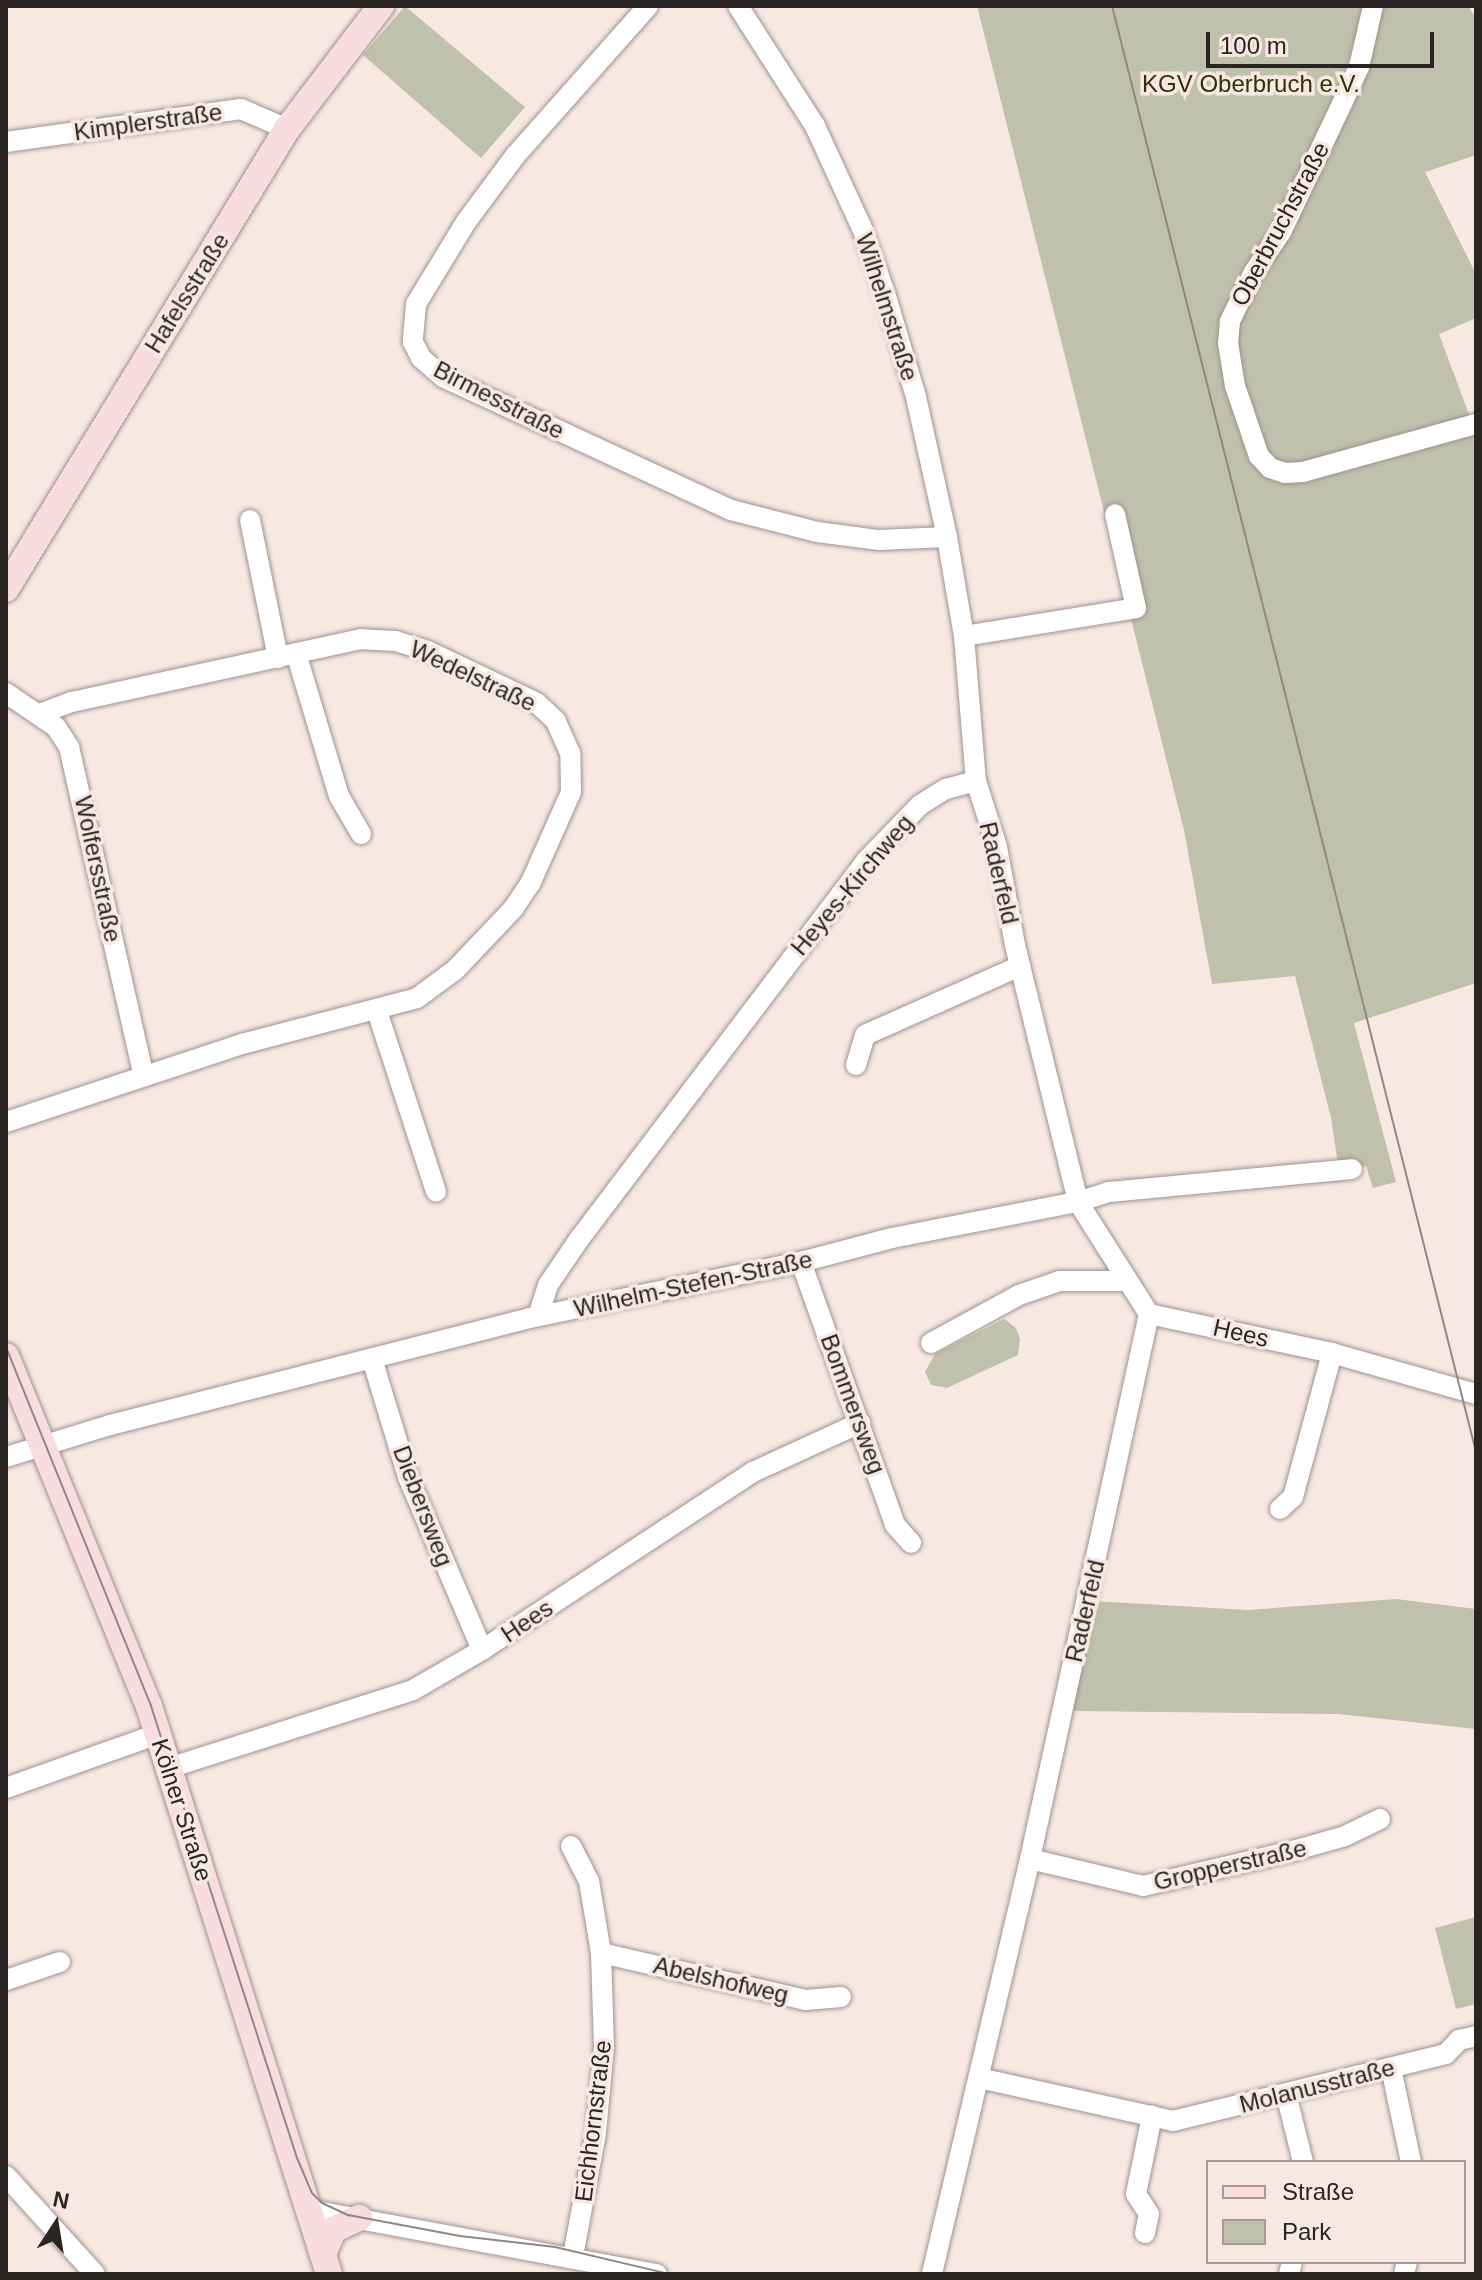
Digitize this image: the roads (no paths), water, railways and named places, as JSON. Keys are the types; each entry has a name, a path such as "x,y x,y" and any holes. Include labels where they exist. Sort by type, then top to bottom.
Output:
{"main road":[{"name":"Hafelsstraße","path":"6,589 287,129 381,6"},
{"name":"Kölner Straße","path":"6,1356 158,1734 326,2264"},
{"path":"326,2264 333,2230 359,2218"}],"street":[{"name":"Birmesstraße","path":"648,6 515,156 466,222 416,304 413,342 421,358 443,377 731,510 804,529 864,538 947,537"},
{"name":"Wilhelmstraße","path":"738,6 815,126 862,228 916,397 947,537 964,636"},
{"name":"Oberbruchstraße","path":"1373,6 1359,67 1346,96 1281,232 1254,272 1230,321 1228,343 1235,386 1259,456 1270,468 1285,473 1303,472 1476,424"},
{"name":"Kimplerstraße","path":"6,142 241,109 287,129"},
{"path":"976,781 964,636 1136,608 1115,514"},
{"path":"250,520 287,655 339,796 361,834"},
{"name":"Wedelstraße","path":"6,1122 143,1074 242,1044 377,1011 417,998 444,980 513,909 537,870 571,792 570,753 556,721 537,703 428,651 396,641 361,639 71,702 40,714"},
{"name":"Wolfersstraße","path":"6,693 40,714 64,736 76,768 143,1074"},
{"name":"Raderfeld","path":"932,2274 1030,1859 1149,1314 1125,1281 1098,1227 1078,1202 1020,966 997,847 976,781"},
{"name":"Heyes-Kirchweg","path":"538,1316 548,1285 580,1238 865,862 920,805 946,789 976,781"},
{"path":"856,1065 865,1035 1020,966"},
{"path":"377,1011 436,1192"},
{"name":"Wilhelm-Stefen-Straße","path":"6,1457 538,1316 801,1262 892,1238 1078,1202 1109,1192 1352,1169"},
{"name":"Bommersweg","path":"801,1262 895,1525 911,1543"},
{"path":"931,1343 1019,1295 1060,1281 1125,1281"},
{"name":"Hees","path":"1149,1314 1332,1353 1476,1394"},
{"path":"1280,1509 1293,1497 1332,1353"},
{"name":"Diebersweg","path":"372,1359 408,1477 482,1650"},
{"name":"Hees","path":"169,1768 413,1690 482,1650 741,1479 773,1460 860,1423"},
{"path":"6,1788 158,1734"},
{"name":"Gropperstraße","path":"1030,1859 1143,1886 1296,1850 1345,1836 1380,1819"},
{"name":"Eichhornstraße","path":"571,1846 589,1881 601,1953 603,2082 573,2256"},
{"name":"Abelshofweg","path":"601,1953 806,2000 841,1997"},
{"path":"6,1980 60,1962"},
{"name":"Molanusstraße","path":"979,2078 1173,2121 1446,2054 1459,2040 1476,2036"},
{"path":"1391,2068 1411,2160"},
{"path":"1286,2094 1302,2160"},
{"path":"1145,2233 1149,2214 1136,2194 1152,2116"},
{"path":"6,2176 95,2274"},
{"path":"310,2210 573,2256 657,2274"}],"tram line":[{"path":"1112,6 1476,1452"},
{"path":"6,1347 151,1706 297,2158 312,2193 322,2203 348,2215 460,2236 555,2247 669,2274"}],"park label":[{"name":"KGV Oberbruch e.V.","path":"1251,84"}]}
